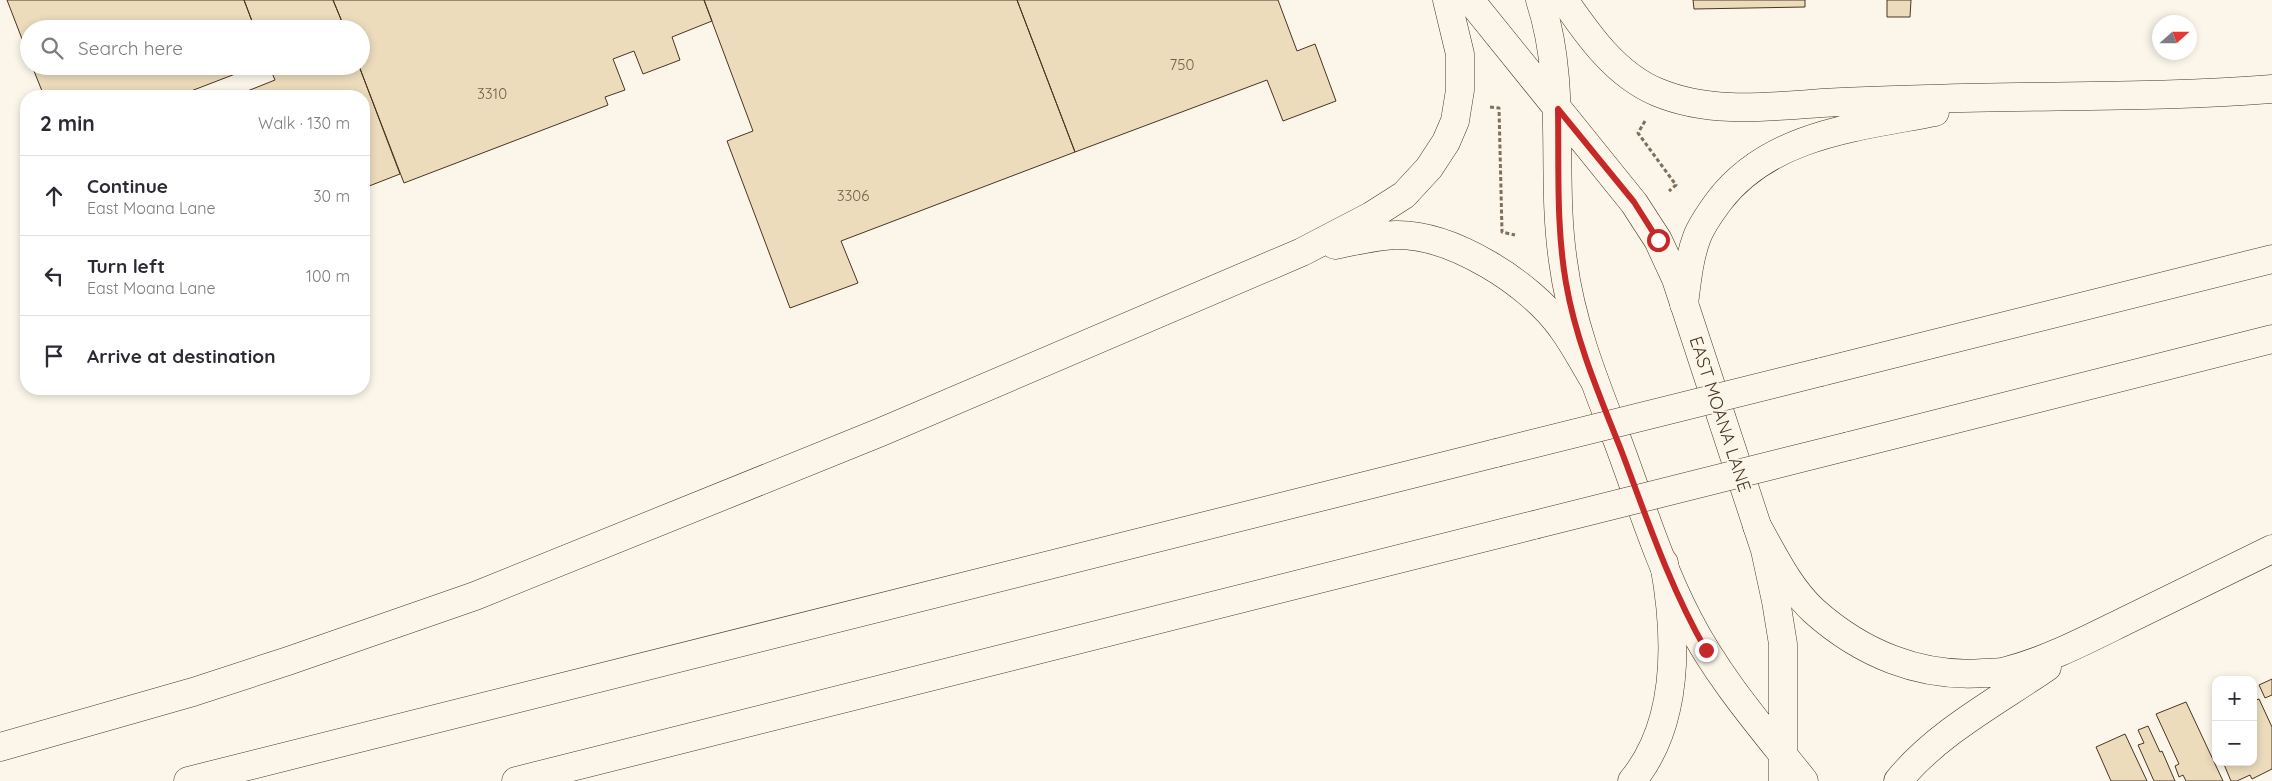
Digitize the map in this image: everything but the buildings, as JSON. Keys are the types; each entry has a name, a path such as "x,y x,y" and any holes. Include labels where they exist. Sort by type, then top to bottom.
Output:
{"main road":[{"path":"0,747 201,689 475,596 881,432 1302,252 1371,216 1404,194 1429,168 1446,142 1455,121 1460,90 1460,54 1447,0"},
{"name":"EAST MOANA LANE","path":"1470,0 1634,202 1658,240 1676,279 1757,526 1770,576 1783,644 1783,768"},
{"path":"1540,0 1553,58 1558,109 1560,246 1566,284 1576,326 1594,380 1664,563 1688,619 1726,682 1783,768 1804,781"},
{"path":"1564,0 1583,28 1607,56 1637,80 1656,92 1689,102 1721,106 1766,107 1881,100 2206,94 2272,90"},
{"path":"1684,304 1690,259 1698,236 1710,214 1729,189 1753,167 1786,147 1838,130 2005,97"},
{"path":"1302,252 1368,238 1398,235 1429,240 1468,253 1504,272 1536,298 1561,327 1594,380"},
{"path":"188,781 2272,259"},
{"path":"516,781 2272,339"},
{"path":"1757,526 1787,580 1814,610 1876,654 1917,668 1958,675 2005,671 2089,639 2272,550"},
{"path":"1632,781 1654,748 1669,692 1673,653 1672,606 1664,563"},
{"path":"1898,781 1913,762 1949,734 2089,639"}],"path":[{"path":"1482,107 1499,108 1502,232 1515,235"},
{"path":"1645,120 1638,133 1676,185 1668,191"}],"route":[{"path":"1658,240 1634,202 1558,109 1560,238 1566,284 1576,326 1594,380 1674,588 1688,619 1706,650"}]}
